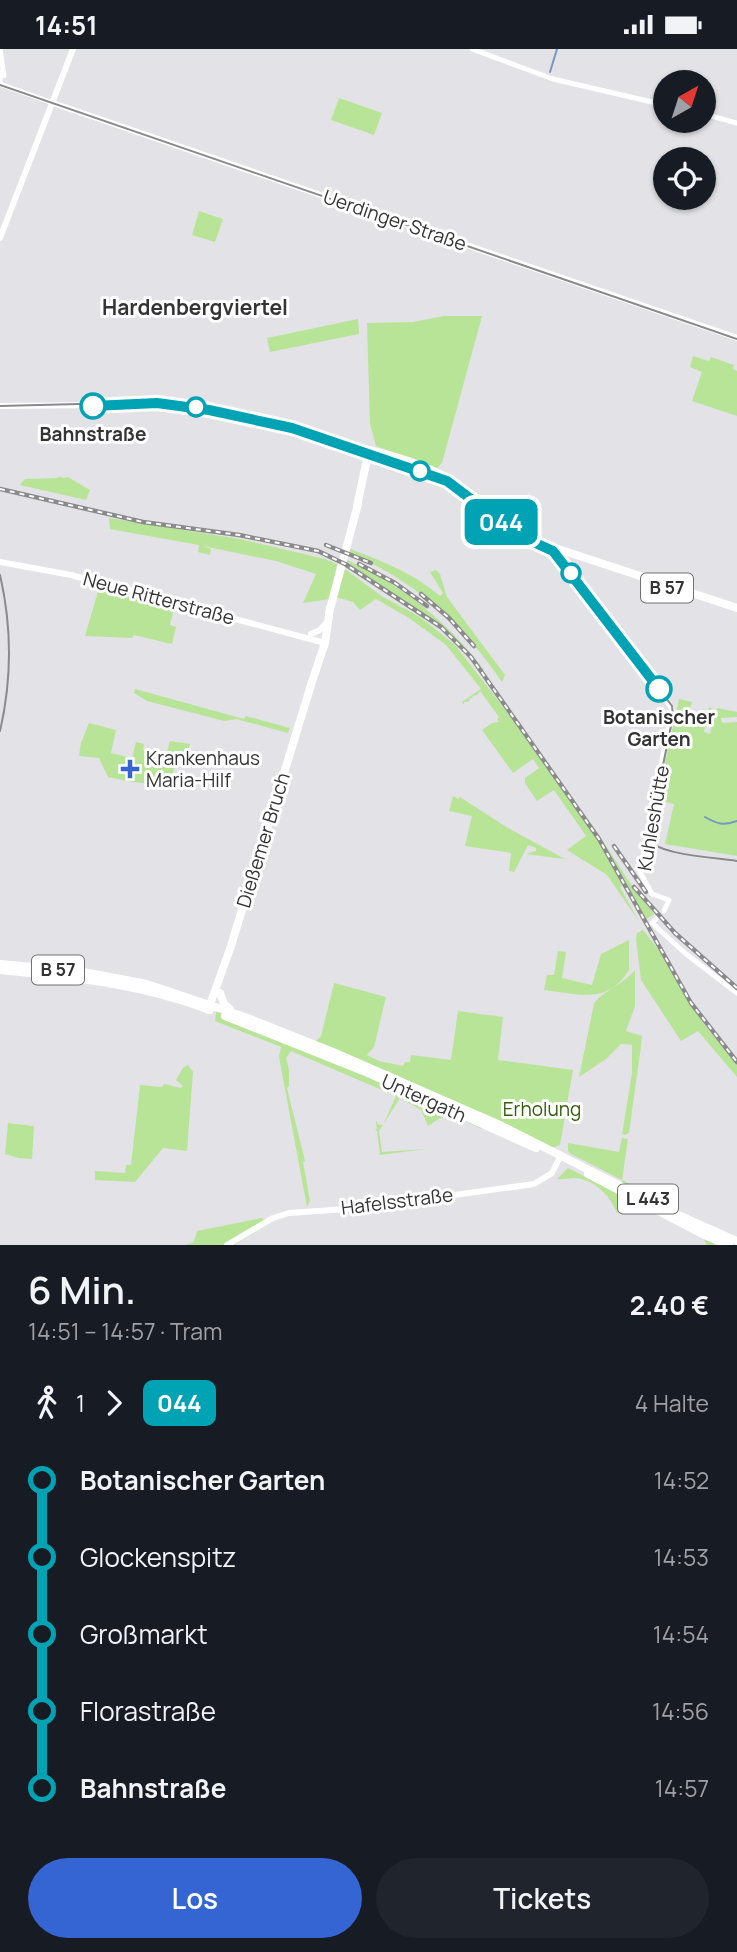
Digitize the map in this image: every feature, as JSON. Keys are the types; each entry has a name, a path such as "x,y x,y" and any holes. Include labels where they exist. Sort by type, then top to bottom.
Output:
{"main road":[{"path":"0,238 71,51"},
{"name":"Uerdinger Straße","path":"53,103 737,338"},
{"path":"0,406 173,403 291,427 370,454"},
{"path":"357,506 370,454"},
{"path":"324,640 326,623 370,454"},
{"name":"B 57","path":"370,454 385,462 442,478"},
{"name":"B 57","path":"370,454 442,478 467,491 511,528 557,551 737,610"},
{"path":"367,471 374,463 385,462"},
{"name":"Neue Ritterstraße","path":"0,562 72,575 324,640"},
{"path":"324,640 330,608"},
{"name":"Neue Ritterstraße","path":"247,622 311,634 324,640"},
{"path":"311,634 326,623"},
{"name":"Dießemer Bruch","path":"211,1008 324,640"},
{"name":"Dießemer Bruch","path":"211,1008 220,993 230,949"},
{"name":"Untergath","path":"0,963 147,983 368,1073 560,1157 737,1241"},
{"name":"Untergath","path":"0,970 107,981 245,1017"},
{"name":"Untergath","path":"107,981 116,977"},
{"name":"Untergath","path":"220,993 226,1007 245,1017 502,1126 704,1235 729,1245"},
{"name":"Hafelsstraße","path":"227,1245 273,1218 289,1213 361,1207 534,1184 552,1173 560,1157"}],"street":[{"path":"0,49 2,85"},
{"path":"472,49 553,79 653,102"},
{"path":"0,72 2,85"},
{"path":"2,85 53,103"},
{"path":"716,117 737,123"},
{"name":"Kuhleshütte","path":"557,551 566,567 628,646 672,709 640,871 652,894 669,900 664,911"},
{"path":"654,921 700,965 737,993"}],"green space":[{"path":"339,98 382,113 374,135 331,120"},
{"path":"199,211 223,219 215,242 192,235"},
{"path":"444,316 482,316 442,463 437,468 376,446 370,424 367,323 413,322"},
{"path":"358,319 359,334 270,352 267,338"},
{"path":"693,356 709,361 711,357 734,365 733,369 737,371 737,416 692,401 702,372 690,367"},
{"path":"68,477 90,490 86,500 20,485 25,479"},
{"path":"109,518 240,539 325,559 337,564 330,599 303,603 316,574 276,561 203,546 211,549 210,555 198,552 199,545 110,529"},
{"path":"345,547 407,573 440,596 443,593 430,572 436,570 440,574 447,597 505,675 502,682 469,639 433,604 392,575 344,550"},
{"path":"345,559 385,580 422,605 454,635 484,670 482,671 460,644 438,625 344,562"},
{"path":"342,567 383,597 420,617 455,645 504,708 596,837 623,885 620,887 638,920 607,875 567,850 586,836 554,790 537,801 525,783 525,778 539,768 533,759 513,773 482,730 499,722 499,717 480,691 472,696 473,698 469,698 470,701 464,702 464,705 462,702 481,689 446,645 409,618 376,599 360,610 353,602 336,597"},
{"path":"99,588 174,609 170,625 176,627 172,644 134,635 132,638 85,636"},
{"path":"135,689 244,719 246,716 290,728 288,733 236,719 224,721 147,701 134,693"},
{"path":"679,699 692,702 687,720 705,723 709,707 712,708 704,732 710,734 717,708 737,712 737,717 721,718 722,723 737,722 737,856 665,844 674,804 657,800"},
{"path":"89,723 116,730 111,753 132,758 136,742 144,744 143,750 162,754 164,762 170,741 190,744 184,768 174,767 171,784 155,780 133,782 108,777 99,758 79,756"},
{"path":"564,786 654,914 645,920 606,848"},
{"path":"453,796 458,799 460,797 508,828 572,863 564,859 526,854 536,851 536,848 528,845 514,872 509,871 511,853 465,846 472,816 449,811"},
{"path":"643,930 661,953 703,1023 737,1065 737,1077 698,1031 681,1041 641,980 636,939 637,933"},
{"path":"629,940 629,970 612,988 591,995 544,990 547,975 554,975 558,951 566,952 562,978 592,985 601,954"},
{"path":"635,970 635,1006 626,1031 642,1036 629,1133 625,1135 622,1134 632,1073 632,1045 621,1044 606,1059 579,1077 594,1004"},
{"name":"Erholung","path":"334,983 386,997 374,1047 367,1055 379,1061 403,1066 405,1062 410,1062 411,1055 451,1060 458,1011 503,1017 498,1060 573,1070 560,1145 552,1148 478,1114 482,1129 454,1116 454,1121 440,1118 428,1126 421,1110 400,1098 383,1124 396,1096 291,1051 286,1058 289,1070 287,1088 305,1161 303,1162 310,1201 307,1207 279,1057 281,1047 215,1021 217,1005 315,1042 321,1036"},
{"path":"188,1065 193,1072 187,1151 163,1148 135,1182 95,1180 95,1171 125,1173 126,1165 131,1165 140,1085 162,1087 164,1084 181,1088 183,1086 176,1080"},
{"path":"374,1121 383,1125 379,1131 382,1152 427,1149 379,1155"},
{"path":"8,1123 34,1126 32,1159 5,1154"},
{"path":"622,1138 628,1139 622,1180 568,1151 568,1143 619,1152"},
{"path":"568,1168 621,1195 622,1180 674,1208 715,1245 707,1245 703,1238 621,1196 617,1213 606,1195 589,1181 557,1179"},
{"path":"262,1218 269,1224 234,1245 185,1245 194,1242 197,1231"}],"waterway":[{"path":"550,72 557,49"},
{"path":"705,817 721,824 737,821"}],"tram line":[{"path":"0,85 737,339"},
{"path":"0,406 157,402 183,404 293,427 431,471 463,490 510,528 554,551 672,706 673,716 649,834 651,841 670,851 737,861"},
{"name":"044","path":"93,406 157,403 182,405 280,425 447,481 520,536 553,551 659,689"},
{"path":"0,575 7,614 9,653 7,692 0,731"}],"railway":[{"path":"0,489 143,522 239,535 318,551 345,564 441,627 471,657 599,839 691,1003 737,1062"},
{"path":"326,545 371,563"},
{"path":"359,564 395,583 427,606"},
{"path":"421,594 449,618 474,646"},
{"path":"614,846 646,892"},
{"path":"634,887 675,933 737,988"}],"place":[{"name":"Bahnstraße","path":"93,406"},
{"name":"Botanischer Garten","path":"659,689"},
{"name":"Krankenhaus Maria-Hilf","path":"130,769"}],"district":[{"name":"Hardenbergviertel","path":"195,308"}]}
